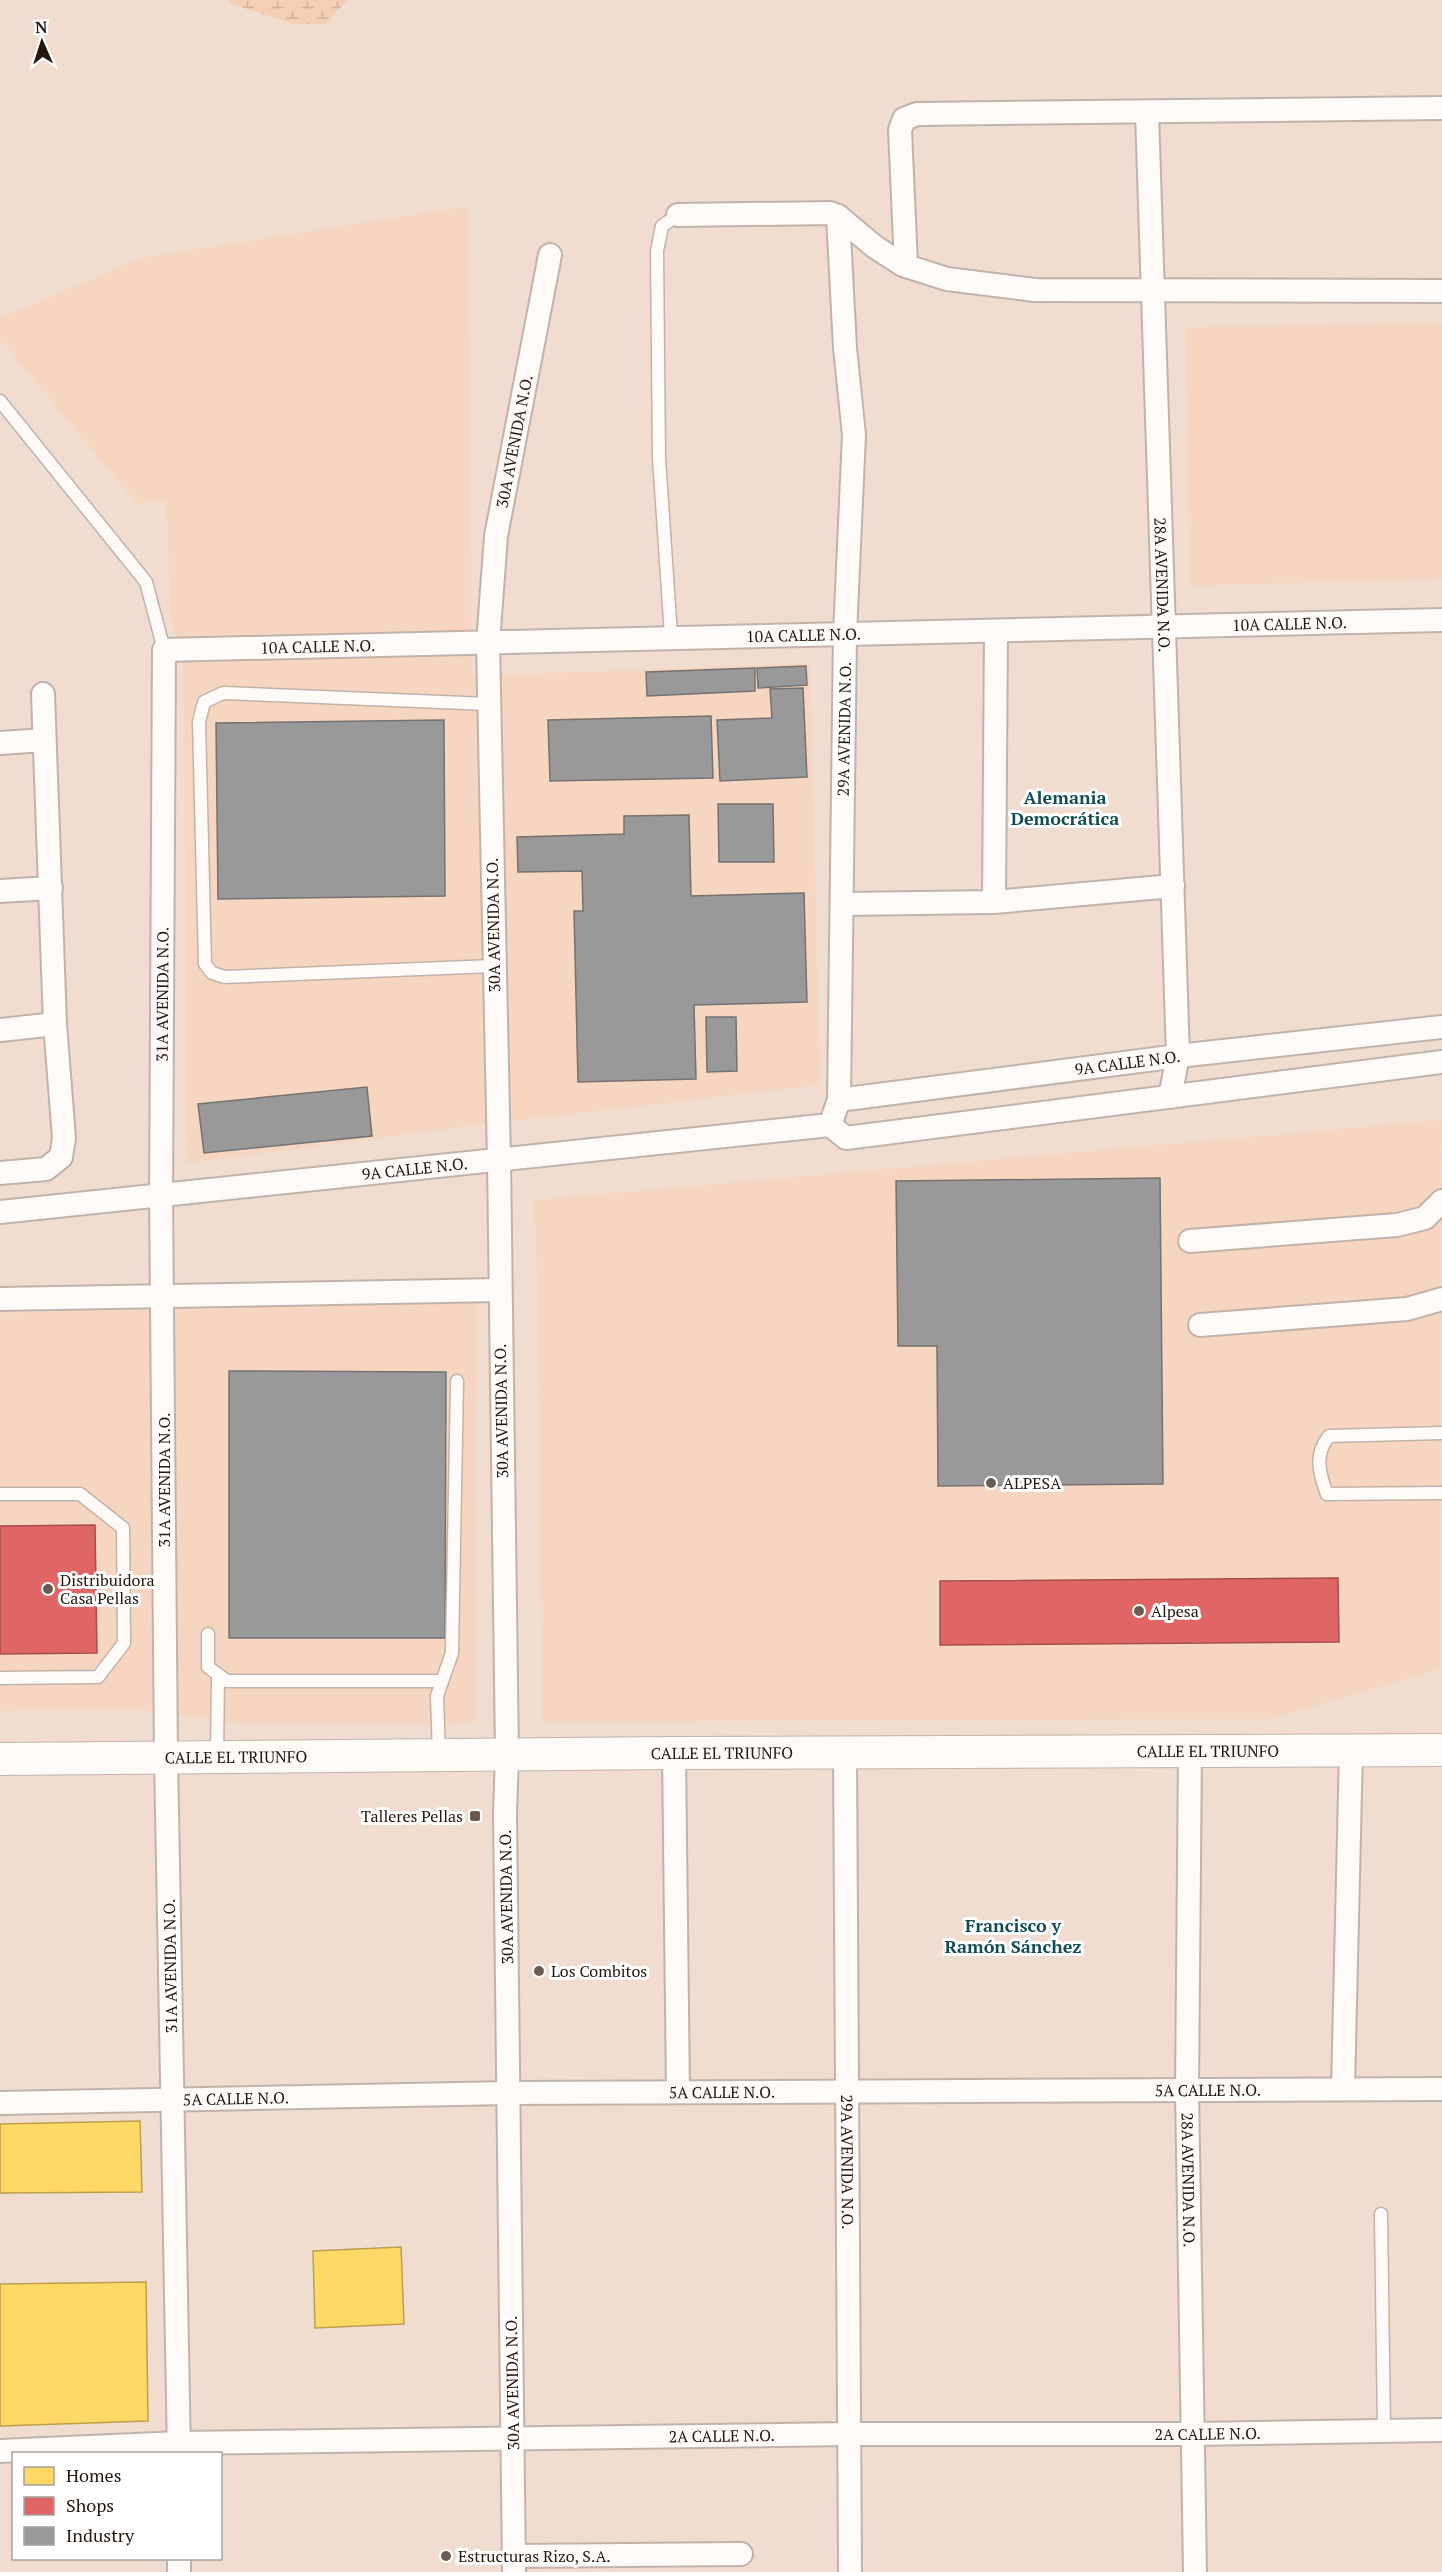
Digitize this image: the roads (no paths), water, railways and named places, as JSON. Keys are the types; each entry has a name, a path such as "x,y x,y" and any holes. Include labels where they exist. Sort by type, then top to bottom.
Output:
{"main road":[{"name":"CALLE EL TRIUNFO","path":"0,1759 1442,1750"}],"street":[{"path":"906,265 900,130 904,119 917,114 1442,108"},
{"name":"28A AVENIDA N.O.","path":"1148,112 1178,1056 1170,1097"},
{"path":"678,215 830,213 838,216 875,247 906,265 947,279 1035,290 1442,291"},
{"name":"29A AVENIDA N.O.","path":"838,216 845,348 854,435 845,633 839,1100"},
{"name":"30A AVENIDA N.O.","path":"514,2564 499,1160 493,966 488,643 496,536 550,255"},
{"name":"10A CALLE N.O.","path":"164,650 488,643 671,636 1163,628 1442,620"},
{"path":"994,902 996,631"},
{"name":"31A AVENIDA N.O.","path":"164,650 161,1196 166,1757 179,2448"},
{"path":"0,1173 46,1169 61,1157 64,1138 55,1024 44,694"},
{"path":"0,743 44,740"},
{"path":"843,904 994,902 1173,886"},
{"path":"0,891 51,888"},
{"path":"0,1030 55,1024"},
{"name":"9A CALLE N.O.","path":"839,1100 1178,1056 1442,1027"},
{"path":"839,1100 830,1125 846,1138 1442,1062"},
{"name":"9A CALLE N.O.","path":"0,1212 830,1125"},
{"path":"1190,1241 1397,1225 1425,1218 1442,1201"},
{"path":"0,1299 162,1294 499,1290"},
{"path":"1200,1325 1407,1309 1442,1299"},
{"path":"1343,2089 1351,1750"},
{"name":"28A AVENIDA N.O.","path":"1190,1751 1187,2090 1195,2572"},
{"name":"29A AVENIDA N.O.","path":"845,1752 850,2572"},
{"path":"674,1753 678,2092"},
{"name":"5A CALLE N.O.","path":"0,2103 508,2093 1442,2089"},
{"name":"2A CALLE N.O.","path":"0,2451 849,2434 1193,2434 1442,2430"},
{"path":"514,2564 741,2553"}],"lane":[{"path":"671,636 659,458 657,251 662,226 678,215"},
{"path":"0,400 146,582 164,650"},
{"path":"489,704 223,693 204,702 200,733 205,963 212,973 225,977 493,966"},
{"path":"439,1756 437,1696 452,1653 457,1381"},
{"path":"1442,1433 1329,1436 1321,1446 1319,1474 1327,1494 1442,1492"},
{"path":"0,1494 80,1494 123,1528 124,1643 98,1677 0,1678"},
{"path":"208,1634 208,1667 227,1682 442,1681"},
{"path":"217,1757 218,1675"},
{"path":"1382,2214 1384,2430"}],"place":[{"name":"ALPESA","path":"991,1483"},
{"name":"Distribuidora Casa Pellas","path":"48,1589"},
{"name":"Alpesa","path":"1139,1611"},
{"name":"Talleres Pellas","path":"475,1816"},
{"name":"Los Combitos","path":"539,1971"},
{"name":"Estructuras Rizo, S.A.","path":"446,2556"}],"district":[{"name":"Alemania Democrática","path":"1065,808"},
{"name":"Francisco y Ramón Sánchez","path":"1013,1936"}]}
